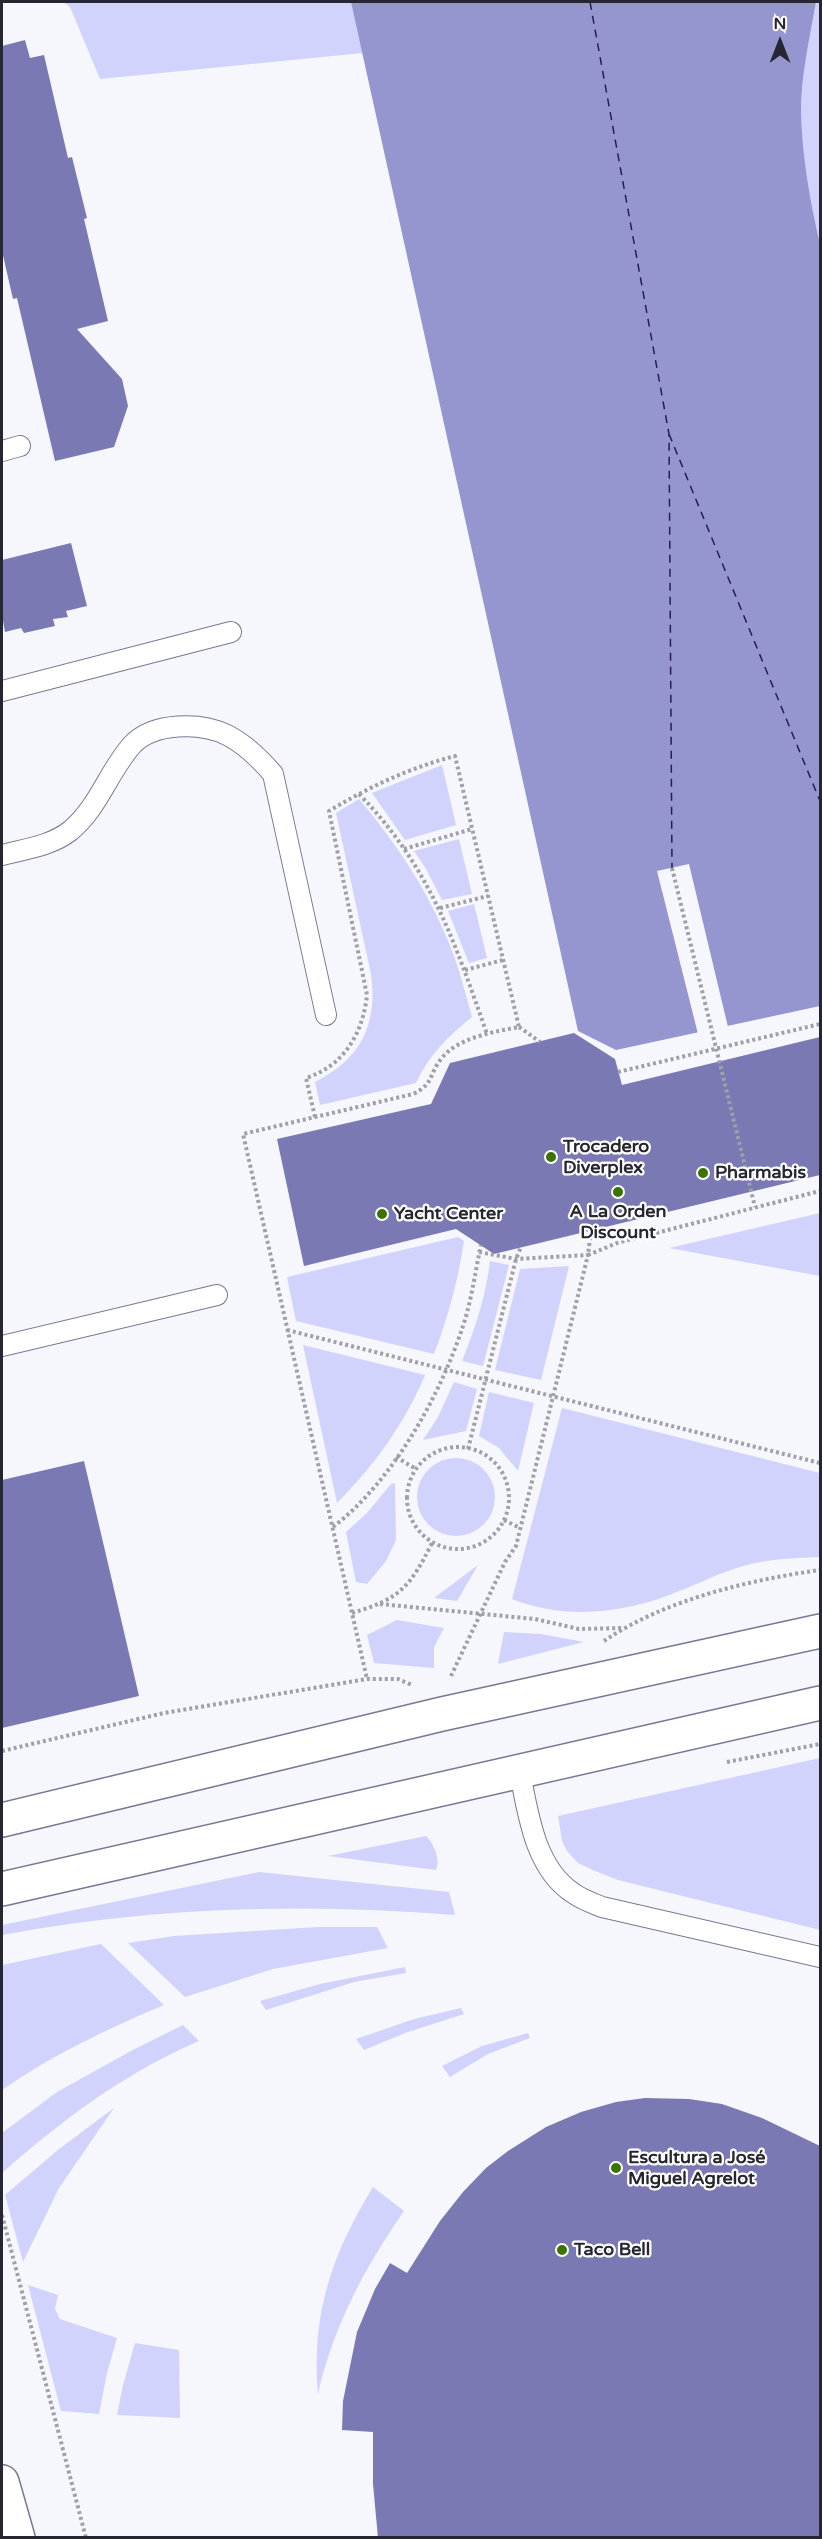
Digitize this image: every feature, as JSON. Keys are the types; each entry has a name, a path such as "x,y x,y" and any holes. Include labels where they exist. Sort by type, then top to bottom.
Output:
{"street":[{"path":"2,1820 442,1713 820,1631"},
{"path":"2,1889 820,1703"},
{"path":"2,2482 18,2538"}],"lane":[{"path":"2,691 231,632"},
{"path":"2,855 58,840 71,830 100,798 133,745 146,735 167,728 190,726 227,735 260,758 273,774 326,1015"},
{"path":"2,1346 217,1295"},
{"path":"520,1773 537,1841 548,1867 573,1893 602,1907 820,1957"}],"path":[{"path":"315,1118 306,1078 331,1067 340,1059 362,1023 367,994 329,811 406,771 455,756 519,1027 540,1042"},
{"path":"360,794 380,815 404,849 440,908 487,1034"},
{"path":"404,849 472,829"},
{"path":"672,868 756,1208"},
{"path":"440,908 488,896"},
{"path":"465,970 503,960"},
{"path":"618,1072 820,1024"},
{"path":"367,1679 243,1134 413,1094 424,1089 432,1079 442,1058 461,1045 487,1034 519,1027"},
{"path":"479,1252 516,1259 588,1255 617,1243 820,1191"},
{"path":"442,1713 455,1664 516,1546 588,1255 591,1231"},
{"path":"333,1527 352,1512 376,1485 412,1434 445,1369 463,1326 481,1245"},
{"path":"468,1449 521,1247"},
{"path":"287,1330 820,1463"},
{"path":"450,1448 468,1449 484,1454 493,1461 506,1480 509,1502 504,1520 496,1533 477,1546 454,1550 432,1543 416,1527 407,1506 409,1483 416,1469 429,1456 450,1448"},
{"path":"396,1457 416,1469"},
{"path":"504,1520 520,1528"},
{"path":"352,1612 390,1600 413,1576 432,1543"},
{"path":"380,1604 535,1619 592,1630 623,1628"},
{"path":"2,1751 174,1711 367,1679 398,1679 419,1688"},
{"path":"2,2215 86,2538"}],"shaded area":[{"path":"63,2 351,2 363,53 100,79 70,7"},
{"path":"351,2 816,2 804,70 801,111 807,178 820,244 820,1006 616,1050 578,1031"},
{"path":"816,2 820,2 820,244 807,178 801,111 804,70"},
{"path":"442,765 456,825 405,840 372,793"},
{"path":"359,799 386,832 431,904 453,952 472,1017 440,1047 416,1083 320,1105 315,1082 331,1073 355,1051 363,1038 372,1009 371,974 336,813"},
{"path":"459,839 472,894 442,900 414,851"},
{"path":"474,904 487,958 469,963 448,911"},
{"path":"820,1213 820,1276 669,1248"},
{"path":"458,1237 464,1241 459,1270 434,1354 296,1321 287,1277"},
{"path":"490,1261 509,1265 483,1366 462,1361 486,1287"},
{"path":"569,1266 541,1380 495,1370 520,1269"},
{"path":"303,1345 425,1375 408,1410 376,1459 337,1503"},
{"path":"454,1382 477,1389 466,1431 423,1440 438,1417"},
{"path":"489,1392 534,1403 518,1471 499,1448 479,1436"},
{"path":"562,1408 820,1473 820,1557 771,1560 743,1566 661,1598 619,1609 576,1612 554,1610 512,1599"},
{"path":"456,1458 471,1461 488,1475 495,1497 492,1512 478,1529 456,1536 441,1533 424,1519 417,1497 420,1482 434,1465"},
{"path":"395,1483 396,1540 386,1561 367,1584 356,1582 346,1532 367,1513 391,1484"},
{"path":"478,1565 457,1601 434,1598"},
{"path":"397,1620 444,1628 434,1647 434,1668 374,1663 367,1635"},
{"path":"504,1632 541,1634 584,1642 498,1664"},
{"path":"820,1758 820,1930 618,1880 578,1863 567,1851 562,1841 558,1816"},
{"path":"426,1836 436,1852 438,1862 436,1870 328,1856"},
{"path":"259,1872 449,1892 455,1915 341,1909 228,1910 115,1918 2,1935 2,1925"},
{"path":"318,1927 377,1927 388,1948 273,1969 185,1997 128,1943 174,1936"},
{"path":"101,1944 164,2005 80,2043 40,2065 2,2090 2,1965"},
{"path":"405,1967 406,1973 354,1982 266,2010 260,2001 320,1984"},
{"path":"461,2008 464,2014 405,2033 364,2050 356,2039 414,2019"},
{"path":"183,2025 199,2041 120,2082 71,2116 2,2173 2,2133 57,2092"},
{"path":"528,2033 530,2038 488,2054 450,2077 442,2066 482,2046"},
{"path":"114,2108 59,2188 23,2262 5,2195 59,2149"},
{"path":"373,2187 404,2211 376,2254 352,2298 332,2345 318,2394 318,2337 328,2286 346,2236"},
{"path":"28,2285 58,2295 55,2309 60,2319 117,2338 99,2414 61,2411"},
{"path":"135,2343 179,2350 180,2418 117,2415"}],"pier":[{"path":"689,864 728,1027 698,1034 657,871"}],"building":[{"path":"25,40 30,58 44,55 68,158 72,157 87,218 84,219 108,321 77,329 122,379 128,406 114,447 55,461 17,298 13,299 2,251 2,46"},
{"path":"71,543 87,606 66,611 68,617 53,619 55,626 24,633 21,628 5,632 2,615 2,560"},
{"name":"Trocadero Diverplex","path":"574,1033 615,1059 622,1085 820,1037 820,1175 494,1254 456,1229 304,1266 277,1139 431,1104 450,1063"},
{"path":"84,1461 139,1696 2,1728 2,1480"},
{"path":"645,2098 689,2099 722,2104 762,2118 820,2146 820,2538 378,2538 373,2484 373,2432 342,2430 343,2401 357,2332 375,2289 390,2263 407,2273 440,2221 463,2192 486,2168 508,2151 546,2127 581,2112 616,2102"}],"ferry route":[{"path":"590,2 669,434 672,868"},
{"path":"669,434 820,801"}],"place":[{"name":"Trocadero Diverplex","path":"551,1157"},
{"name":"Pharmabis","path":"703,1173"},
{"name":"A La Orden Discount","path":"618,1192"},
{"name":"Yacht Center","path":"382,1214"},
{"name":"Escultura a José Miguel Agrelot","path":"616,2168"},
{"name":"Taco Bell","path":"562,2250"}]}
